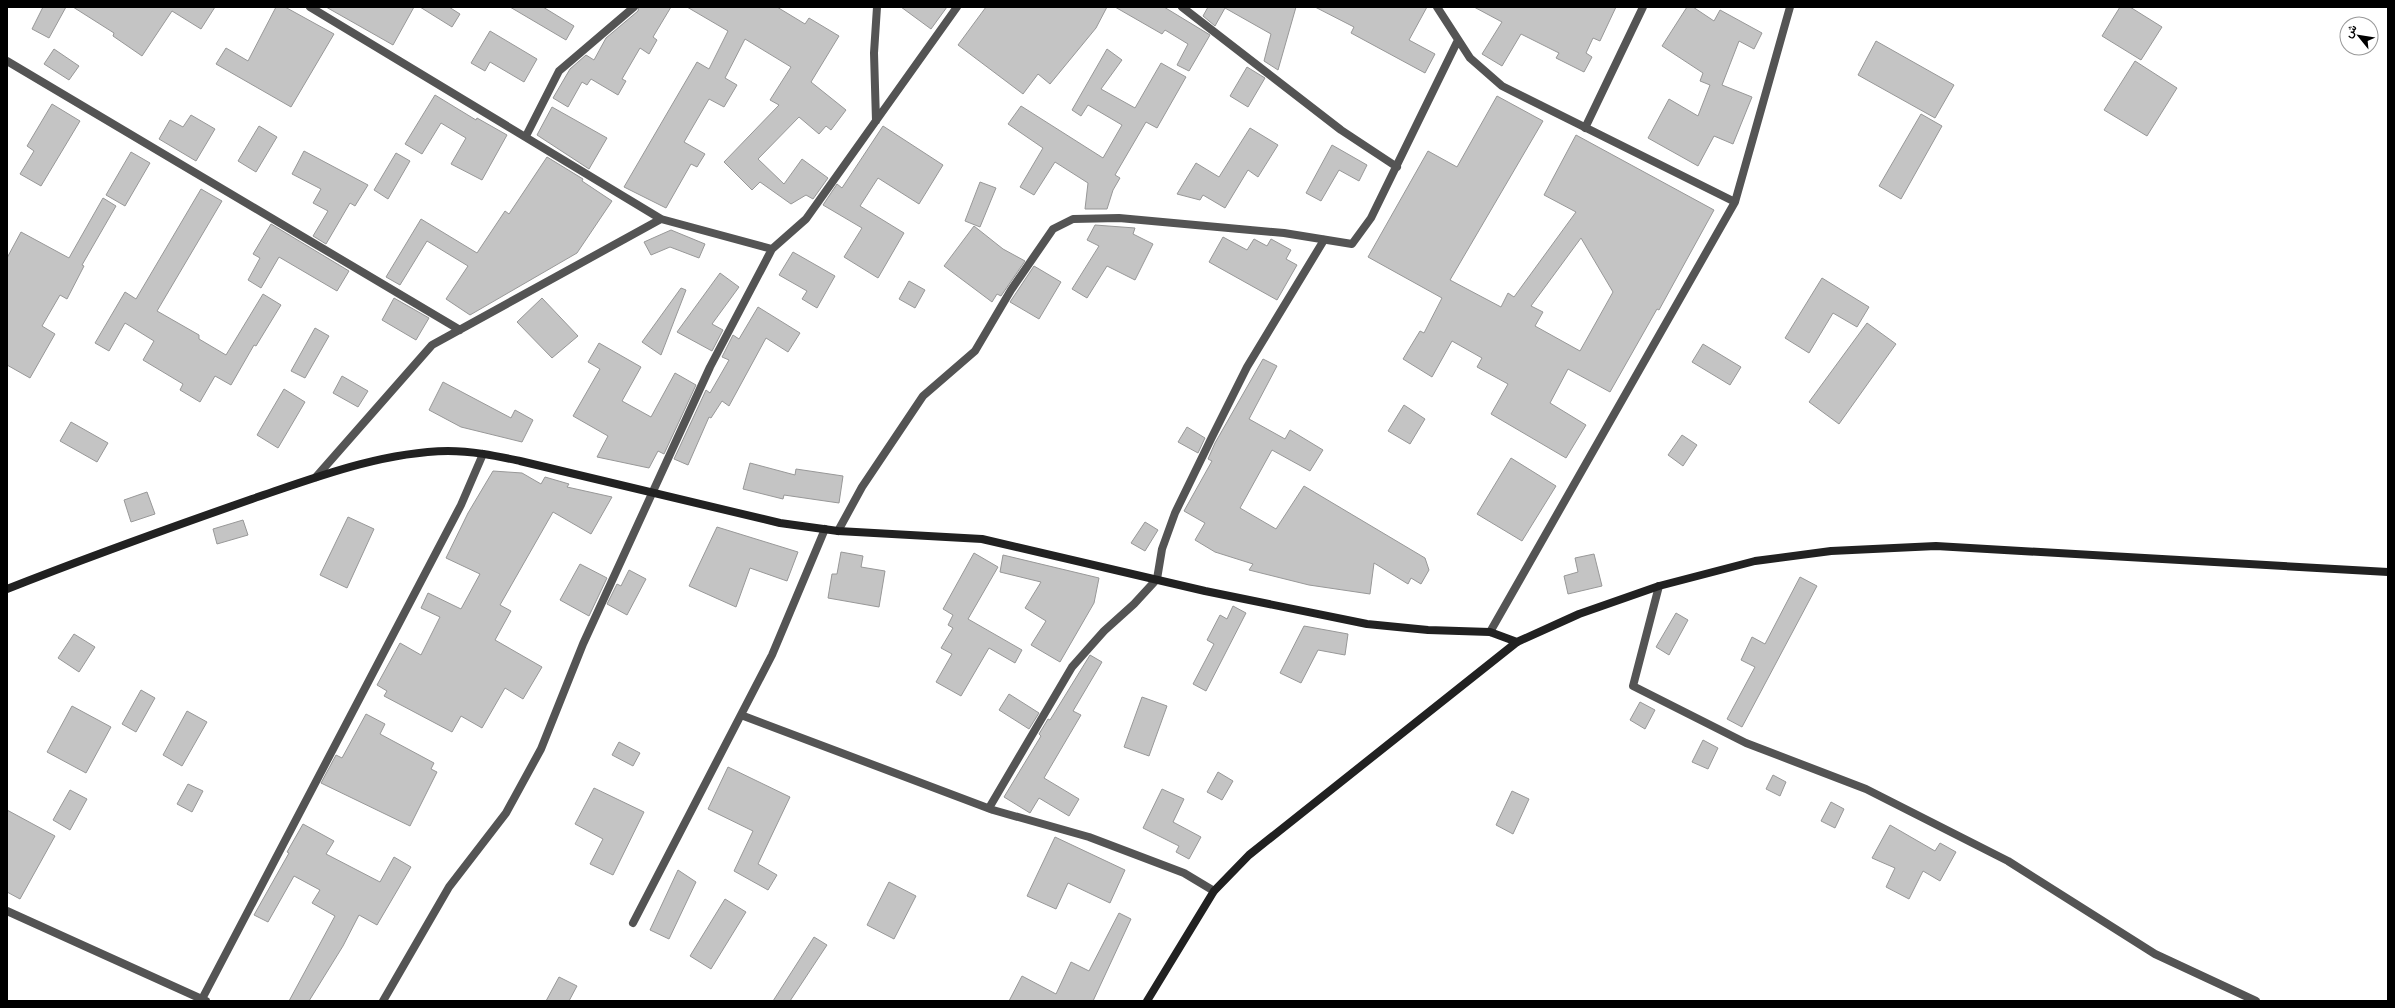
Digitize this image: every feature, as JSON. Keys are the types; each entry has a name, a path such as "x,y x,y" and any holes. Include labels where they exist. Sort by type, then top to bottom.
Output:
{"street":[{"path":"310,7 526,136 661,219 772,249"},
{"path":"526,136 559,70 634,7"},
{"path":"876,121 874,53 877,7"},
{"path":"383,1001 449,887 506,813 541,748 583,644 710,367 772,249 806,219 957,7"},
{"path":"1182,7 1325,118 1397,167"},
{"path":"1437,7 1470,58 1502,86 1735,202"},
{"path":"1585,128 1642,7"},
{"path":"1490,632 1735,202 1790,7"},
{"path":"838,531 862,487 923,396 975,351 1011,290 1053,229 1073,219 1119,218 1284,233 1352,244 1371,218 1458,40"},
{"path":"7,61 460,330"},
{"path":"316,477 432,345 661,219"},
{"path":"989,808 1072,666 1104,631 1134,604 1157,580 1162,549 1175,513 1211,439 1247,367 1324,240"},
{"path":"7,589 109,548 316,477 372,462 413,454 448,451 483,454 652,494 780,522 838,531 982,540 1157,580 1367,624 1428,630 1490,632 1517,642"},
{"path":"7,911 204,1000 462,505 483,454"},
{"path":"633,924 772,655 825,529"},
{"path":"1147,1001 1214,891 1249,855 1517,642 1579,614 1659,586 1755,561 1831,551 1936,546 2388,572"},
{"path":"1659,586 1633,686 1746,743 1866,789 2008,861 2155,954 2256,1001"},
{"path":"741,715 989,808 1089,837 1184,873 1214,891"}],"building":[{"path":"43,7 66,7 49,38 32,29"},
{"path":"73,7 215,7 201,29 172,11 142,56 113,36 114,33"},
{"path":"276,7 285,7 334,34 291,107 216,64 226,48 248,61"},
{"path":"326,7 414,7 393,45"},
{"path":"420,7 449,7 460,14 452,27"},
{"path":"510,7 543,7 574,26 566,40"},
{"path":"639,7 671,7 653,37 657,40 649,54 640,48 622,79 626,81 618,95 591,79 587,85 582,82 568,107 553,98 570,69 586,55 594,60 606,38 638,11"},
{"path":"687,7 777,7 805,24 809,18 839,36 811,82 846,110 831,130 826,126 819,134 799,117 758,159 784,184 802,159 828,178 813,199 806,195 791,204 760,182 752,190 724,162 779,105 770,100 791,67 745,39 725,78 737,85 724,107 709,99 684,142 705,154 697,167 691,164 666,208 624,187 697,62 709,69 728,31"},
{"path":"901,7 947,7 931,29"},
{"path":"986,7 1107,7 1096,28 1050,84 1038,74 1023,94 958,45"},
{"path":"1115,7 1164,7 1210,35 1189,71 1177,65 1188,44 1165,30 1162,34"},
{"path":"1208,7 1296,7 1278,70 1264,61 1271,34 1225,8 1215,26 1203,16"},
{"path":"1315,7 1427,7 1409,40 1435,54 1425,73 1351,33 1354,27"},
{"path":"1474,7 1616,7 1600,41 1593,38 1586,53 1592,57 1584,72 1556,58 1559,53 1521,34 1502,66 1482,54 1502,22"},
{"path":"1687,7 1693,7 1714,21 1720,10 1762,33 1754,49 1739,41 1722,85 1752,97 1733,144 1714,136 1698,166 1648,138 1669,99 1698,116 1710,85 1700,81 1703,73 1662,46"},
{"path":"2120,7 2130,7 2162,27 2141,60 2102,36"},
{"path":"490,31 537,59 524,82 490,62 485,71 471,63"},
{"path":"1876,41 1954,85 1935,118 1858,75"},
{"path":"54,49 79,66 69,80 44,64"},
{"path":"1107,49 1122,60 1101,89 1135,108 1161,63 1186,77 1157,128 1146,122 1115,175 1120,178 1113,190 1107,209 1085,209 1088,183 1055,162 1034,195 1020,187 1043,148 1008,124 1021,106 1103,158 1122,125 1088,105 1081,116 1072,110"},
{"path":"2135,61 2177,88 2147,136 2104,110"},
{"path":"1247,67 1265,78 1248,107 1230,96"},
{"path":"435,95 476,120 477,118 507,135 482,180 451,164 466,138 441,123 422,154 405,144"},
{"path":"1497,96 1543,121 1450,280 1501,307 1508,293 1514,297 1576,212 1544,195 1576,135 1714,210 1659,310 1657,309 1610,392 1568,369 1550,403 1586,425 1566,458 1491,414 1508,384 1477,367 1482,358 1452,341 1432,377 1403,359 1420,331 1424,333 1442,298 1368,257 1428,151 1457,167","holes":["1581,238 1613,292 1580,351 1535,326 1543,312 1531,306"]},
{"path":"52,104 80,121 41,186 20,174 34,151 27,146"},
{"path":"552,107 607,138 589,169 537,135"},
{"path":"1921,114 1942,126 1901,199 1879,186"},
{"path":"191,115 215,129 196,161 159,139 170,120 183,127"},
{"path":"259,126 277,137 256,172 238,161"},
{"path":"883,126 943,165 919,204 878,178 860,206 904,233 878,278 844,257 862,228 823,205 837,184 842,188"},
{"path":"1250,128 1278,145 1258,177 1248,170 1225,208 1203,195 1200,200 1177,194 1196,163 1219,177"},
{"path":"1332,145 1367,165 1359,181 1339,170 1321,201 1306,193"},
{"path":"304,151 368,185 355,206 350,203 326,244 313,236 328,211 313,203 321,189 292,174"},
{"path":"131,152 150,163 125,206 106,195"},
{"path":"396,153 410,161 388,199 374,190"},
{"path":"547,157 583,179 582,181 612,201 577,253 470,315 446,299 468,266 427,241 400,285 386,277 421,219 477,253 505,211 509,214"},
{"path":"980,182 996,188 980,227 965,221"},
{"path":"201,189 222,201 157,311 199,335 199,339 226,355 263,294 281,305 256,346 254,345 231,385 215,376 200,402 180,390 183,384 143,360 154,341 125,323 109,351 95,343 125,292 136,299"},
{"path":"103,198 116,206 82,265 84,266 67,299 60,295 42,326 55,334 30,378 7,365 7,258 21,232 69,258"},
{"path":"271,224 349,271 337,291 279,257 261,288 248,280 260,258 253,254"},
{"path":"1095,225 1135,228 1133,234 1153,244 1135,280 1107,266 1087,298 1072,289 1099,246 1087,240"},
{"path":"974,226 1003,249 1025,261 1001,296 997,294 992,302 944,266"},
{"path":"671,230 705,244 699,258 670,247 651,255 644,242"},
{"path":"1223,237 1247,250 1254,239 1267,246 1271,239 1291,250 1286,259 1297,265 1277,300 1209,262"},
{"path":"793,252 835,276 817,308 802,299 807,291 779,275"},
{"path":"1034,266 1061,282 1039,319 1010,302"},
{"path":"720,273 739,287 712,324 723,330 712,351 677,332"},
{"path":"1822,278 1869,307 1857,327 1833,313 1809,353 1785,338"},
{"path":"909,281 925,290 915,308 899,299"},
{"path":"681,288 686,290 661,355 642,342"},
{"path":"394,298 429,318 416,340 382,320"},
{"path":"542,298 578,336 552,358 517,322"},
{"path":"758,307 800,333 788,352 766,338 729,406 722,401 711,418 709,417 688,465 674,459 706,390 710,393 729,360 722,357 733,335 739,339"},
{"path":"1867,323 1896,344 1839,424 1809,402"},
{"path":"315,328 329,336 305,378 291,371"},
{"path":"599,343 641,367 622,401 651,417 675,373 696,385 664,454 658,451 649,468 597,457 608,436 573,416 600,369 588,362"},
{"path":"1703,344 1741,367 1730,385 1692,362"},
{"path":"1263,359 1277,366 1249,419 1285,439 1290,430 1323,450 1310,471 1272,450 1240,508 1276,529 1304,486 1425,558 1429,570 1421,584 1411,578 1408,584 1374,563 1370,594 1309,585 1249,570 1253,564 1215,552 1195,540 1205,523 1184,511 1212,461 1208,459 1215,443"},
{"path":"342,376 368,391 358,407 333,393"},
{"path":"443,382 511,418 515,410 533,420 522,442 461,427 429,410"},
{"path":"284,389 305,402 278,448 257,435"},
{"path":"1404,405 1425,419 1410,444 1388,431"},
{"path":"71,422 108,443 97,462 60,441"},
{"path":"1187,427 1205,438 1198,453 1178,442"},
{"path":"1682,435 1697,445 1683,466 1668,455"},
{"path":"1511,458 1556,486 1522,541 1477,514"},
{"path":"750,463 795,475 796,469 843,476 839,503 784,495 783,499 743,489"},
{"path":"493,471 522,473 541,484 545,477 569,484 567,487 612,497 591,534 553,512 500,605 511,611 495,640 542,667 523,699 505,688 482,728 461,716 452,732 384,696 387,691 377,685 400,643 421,655 440,617 421,608 428,593 461,609 480,574 446,558 468,513"},
{"path":"147,492 155,514 131,522 124,500"},
{"path":"348,517 374,529 347,588 320,575"},
{"path":"243,520 248,535 217,544 213,529"},
{"path":"1145,522 1158,530 1145,551 1131,543"},
{"path":"717,527 798,552 787,581 750,568 736,607 689,586"},
{"path":"841,552 863,556 861,567 885,571 879,607 828,598 832,574 837,574"},
{"path":"974,553 998,567 968,619 1022,650 1015,663 989,648 961,696 936,682 952,654 941,648 953,628 948,625 953,615 943,609"},
{"path":"1594,554 1602,586 1568,594 1564,576 1578,572 1575,558"},
{"path":"1003,555 1099,578 1094,603 1060,662 1031,645 1046,621 1025,608 1041,582 1000,572"},
{"path":"580,564 607,578 589,616 560,600"},
{"path":"629,570 646,579 627,615 607,604 617,584 621,586"},
{"path":"1800,577 1817,586 1742,727 1727,719 1755,667 1741,660 1752,637 1765,644"},
{"path":"1233,606 1246,613 1206,691 1193,684 1214,644 1207,640 1220,615 1227,619"},
{"path":"1676,613 1688,620 1669,655 1656,647"},
{"path":"1304,626 1348,634 1345,655 1318,650 1301,683 1280,673"},
{"path":"74,634 95,647 79,672 58,658"},
{"path":"1090,655 1102,662 1073,711 1081,715 1044,778 1079,799 1069,816 1039,798 1030,813 1004,797 1041,736 1039,734 1048,719 1050,720"},
{"path":"141,690 155,698 136,732 122,724"},
{"path":"1009,694 1039,713 1029,729 999,710"},
{"path":"1142,697 1167,706 1149,756 1124,747"},
{"path":"1640,702 1655,710 1645,729 1630,720"},
{"path":"72,706 111,727 86,773 47,752"},
{"path":"187,711 207,722 182,766 163,755"},
{"path":"366,714 385,724 380,734 434,763 431,769 437,772 410,826 321,783 336,755 342,758"},
{"path":"1703,740 1718,748 1708,769 1692,762"},
{"path":"619,742 640,753 633,766 612,755"},
{"path":"728,767 790,797 758,864 777,875 768,890 734,871 753,831 708,809"},
{"path":"1218,772 1233,781 1222,800 1207,792"},
{"path":"1773,775 1786,782 1780,796 1766,789"},
{"path":"188,784 203,791 192,812 177,804"},
{"path":"594,788 644,812 613,875 590,864 603,839 575,824"},
{"path":"1162,789 1184,799 1173,822 1201,837 1189,859 1176,852 1179,846 1143,828"},
{"path":"70,790 87,799 70,830 53,820"},
{"path":"1512,791 1529,799 1513,834 1496,825"},
{"path":"1831,802 1844,809 1835,828 1821,821"},
{"path":"7,810 55,836 20,899 7,892"},
{"path":"303,824 334,841 326,854 380,882 394,857 411,867 377,925 359,915 343,946 309,1001 289,1001 335,916 312,903 320,890 294,876 268,922 254,915 289,853 287,852"},
{"path":"1890,825 1935,851 1940,843 1956,852 1940,881 1923,871 1909,899 1886,887 1895,868 1872,858"},
{"path":"1055,837 1125,870 1110,903 1068,883 1056,909 1027,896"},
{"path":"678,870 696,882 669,939 650,930"},
{"path":"889,882 916,896 894,939 867,925"},
{"path":"725,899 746,912 711,969 690,956"},
{"path":"1119,913 1131,919 1093,1001 1009,1001 1022,976 1056,994 1071,962 1089,971"},
{"path":"814,937 827,945 790,1001 773,1001"},
{"path":"559,977 577,986 569,1001 546,1001"}]}
